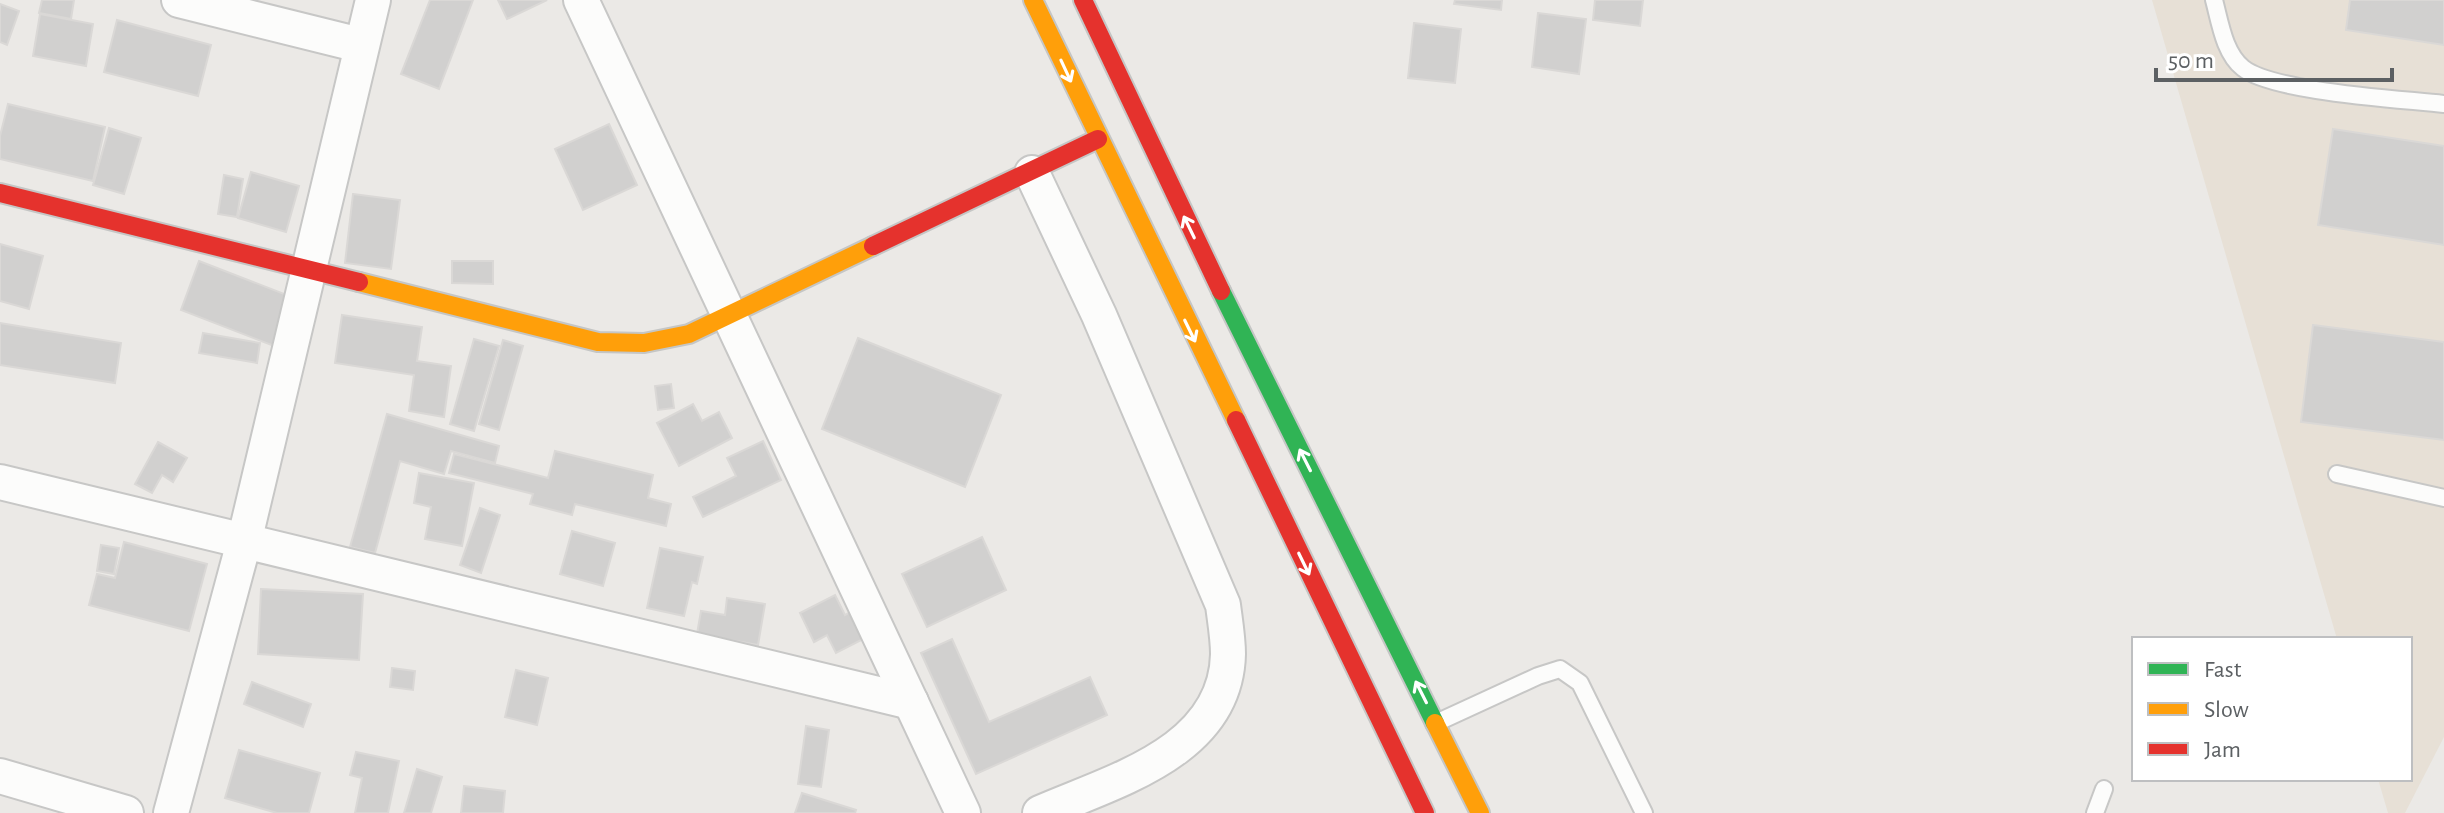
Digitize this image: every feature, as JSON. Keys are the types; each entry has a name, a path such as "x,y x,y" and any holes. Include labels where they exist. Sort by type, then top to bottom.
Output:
{"main road":[{"path":"1033,0 1425,813"},
{"path":"1083,0 1184,217 1480,813"},
{"path":"0,193 598,342 627,345 659,343 731,314 1098,139"}],"street":[{"path":"179,0 360,45"},
{"path":"171,813 244,542 373,0"},
{"path":"581,0 963,813"},
{"path":"1032,173 1099,315 1223,605 1228,656 1218,695 1200,729 1166,757 1040,813"},
{"path":"0,482 911,702"},
{"path":"0,776 126,813"}],"lane":[{"path":"2214,0 2228,49 2242,68 2269,81 2444,104"},
{"path":"2337,474 2444,498"},
{"path":"1436,723 1560,669 1585,692 1644,813"},
{"path":"2095,813 2104,789"}],"shaded area":[{"path":"2152,0 2444,0 2444,737 2405,813 2388,813 2379,781 2412,781 2412,637 2336,637"}],"building":[{"path":"42,0 74,0 71,19 39,13"},
{"path":"430,0 473,0 439,89 401,74"},
{"path":"498,0 547,0 507,19"},
{"path":"1455,0 1502,0 1501,10 1454,4"},
{"path":"1595,0 1643,0 1640,26 1593,20"},
{"path":"2350,0 2444,0 2444,45 2346,30"},
{"path":"0,4 19,11 7,45 0,42"},
{"path":"1538,13 1586,19 1579,74 1532,67"},
{"path":"40,14 93,24 86,66 33,56"},
{"path":"117,20 211,45 198,96 104,72"},
{"path":"1414,23 1461,29 1455,83 1408,78"},
{"path":"8,104 105,127 93,181 0,159 0,136"},
{"path":"609,124 637,185 583,210 555,149"},
{"path":"109,128 141,138 124,194 93,185"},
{"path":"2333,129 2444,146 2444,245 2318,225"},
{"path":"251,172 299,186 286,232 238,218"},
{"path":"224,175 243,179 237,217 218,214"},
{"path":"353,194 400,200 391,269 345,263"},
{"path":"0,244 43,256 29,309 0,301"},
{"path":"199,261 292,297 274,346 181,310"},
{"path":"452,261 493,261 493,284 452,283"},
{"path":"342,315 422,327 417,361 451,366 444,417 409,411 414,375 335,363"},
{"path":"0,323 121,343 115,383 0,365"},
{"path":"2313,325 2444,342 2444,440 2301,422"},
{"path":"203,333 260,343 257,363 199,353"},
{"path":"858,338 1001,395 965,487 822,429"},
{"path":"474,339 499,346 474,431 450,424"},
{"path":"503,340 523,346 499,430 479,424"},
{"path":"671,384 674,408 658,410 655,386"},
{"path":"693,404 702,421 719,412 732,438 679,466 657,423"},
{"path":"387,414 499,446 495,463 451,451 444,474 400,461 375,553 350,547"},
{"path":"763,441 781,480 703,517 693,497 736,476 727,458"},
{"path":"158,442 187,458 173,482 162,475 152,493 135,484"},
{"path":"555,451 653,475 648,498 671,504 666,526 575,504 572,515 530,504 533,494 449,473 454,454 548,478"},
{"path":"419,473 474,483 462,546 425,539 431,507 414,503"},
{"path":"480,508 500,515 481,573 460,565"},
{"path":"572,531 615,543 603,586 560,574"},
{"path":"982,537 1006,590 927,627 902,574"},
{"path":"124,542 207,564 189,631 89,605 97,574 115,578"},
{"path":"101,545 119,548 114,574 97,571"},
{"path":"660,548 703,557 697,584 692,582 684,616 647,608"},
{"path":"261,589 363,594 359,660 258,654"},
{"path":"835,595 845,615 859,607 873,634 836,653 827,635 814,642 800,613"},
{"path":"727,598 765,604 758,645 697,634 701,611 725,615"},
{"path":"952,639 989,722 1090,677 1107,715 976,774 921,653"},
{"path":"392,668 415,671 413,690 390,687"},
{"path":"516,670 548,678 537,725 505,717"},
{"path":"252,682 311,704 303,727 244,704"},
{"path":"806,726 829,730 821,787 798,784"},
{"path":"239,750 320,773 309,813 277,813 225,798"},
{"path":"356,752 399,761 388,813 355,813 362,778 350,775"},
{"path":"417,769 442,777 431,813 404,813"},
{"path":"464,786 505,791 503,813 461,813"},
{"path":"802,793 856,810 855,813 795,813"}],"traffic: fast":[{"path":"1221,291 1435,723"}],"traffic: slow":[{"path":"1033,0 1236,420"},
{"path":"359,282 598,342 644,343 689,334 873,246"},
{"path":"1435,723 1480,813"}],"traffic: jam":[{"path":"1083,0 1221,291"},
{"path":"873,246 1098,139"},
{"path":"0,193 359,282"},
{"path":"1236,420 1425,813"}]}
